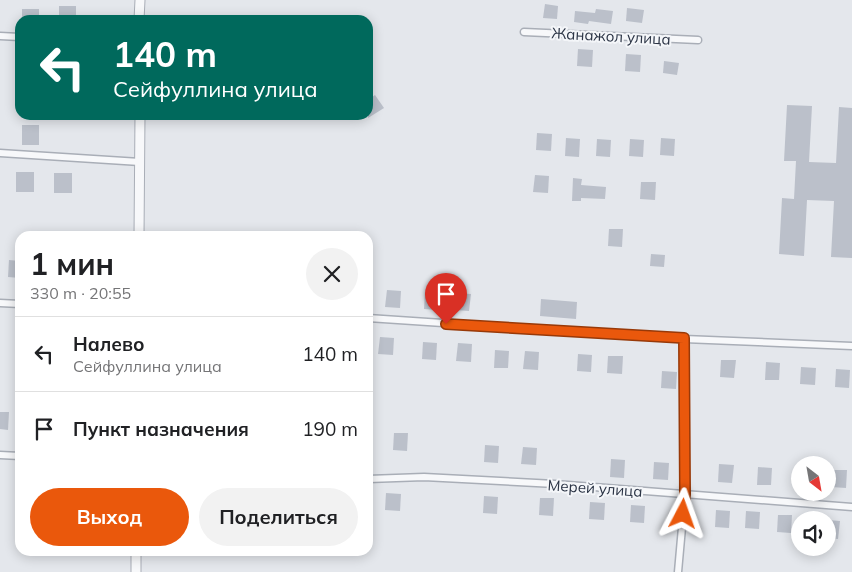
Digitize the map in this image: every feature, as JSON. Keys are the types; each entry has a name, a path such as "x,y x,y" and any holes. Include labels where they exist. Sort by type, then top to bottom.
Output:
{"street":[{"path":"139,15 140,0"},
{"name":"Жанажол улица","path":"524,32 698,40"},
{"path":"0,36 15,37"},
{"path":"139,231 140,120"},
{"path":"0,153 140,162"},
{"path":"0,303 15,304"},
{"path":"373,318 594,334 852,346"},
{"path":"678,572 685,494 684,338"},
{"path":"0,455 15,456"},
{"name":"Мерей улица","path":"373,479 424,477 545,484 852,507"},
{"path":"136,556 136,572"}],"building":[{"path":"545,4 558,6 557,19 543,18"},
{"path":"59,6 76,6 76,15 59,15"},
{"path":"627,8 644,10 642,23 626,21"},
{"path":"22,9 39,9 39,15 22,15"},
{"path":"596,9 613,11 611,24 589,21 588,24 574,22 575,11 595,13"},
{"path":"578,49 593,50 592,67 577,66"},
{"path":"626,54 641,55 640,72 625,71"},
{"path":"664,61 679,63 677,75 663,73"},
{"path":"375,95 384,108 373,115 373,96"},
{"path":"787,105 812,106 809,162 836,163 839,107 852,108 852,258 831,257 834,201 807,200 804,256 779,254 782,198 794,199 796,161 784,161"},
{"path":"22,125 39,125 39,145 22,145"},
{"path":"537,133 552,134 551,151 536,150"},
{"path":"566,138 580,139 579,157 565,156"},
{"path":"661,138 675,139 674,156 660,155"},
{"path":"597,139 611,140 610,157 596,156"},
{"path":"630,139 644,140 643,157 629,156"},
{"path":"16,172 34,172 34,192 16,192"},
{"path":"54,173 72,173 72,193 54,193"},
{"path":"535,175 549,176 548,193 533,192"},
{"path":"573,178 582,179 581,185 606,187 605,199 581,198 581,201 572,201"},
{"path":"641,182 656,182 655,200 640,199"},
{"path":"609,229 623,229 622,247 608,246"},
{"path":"651,254 665,255 664,267 650,266"},
{"path":"9,260 15,261 15,278 8,277"},
{"path":"387,290 401,291 400,308 385,307"},
{"path":"425,292 439,292 438,310 424,309"},
{"path":"456,293 471,294 469,311 455,310"},
{"path":"541,299 577,302 576,319 540,316"},
{"path":"380,337 394,338 393,355 378,354"},
{"path":"423,342 437,343 436,360 422,359"},
{"path":"458,343 472,344 471,362 456,361"},
{"path":"495,350 509,351 508,368 494,368"},
{"path":"525,351 539,352 538,370 523,369"},
{"path":"578,354 592,355 591,372 577,371"},
{"path":"608,356 623,356 622,374 607,373"},
{"path":"721,360 736,360 734,378 720,377"},
{"path":"766,362 780,363 779,380 765,380"},
{"path":"801,367 816,368 815,385 800,384"},
{"path":"836,369 850,370 849,388 835,387"},
{"path":"662,371 677,372 676,389 661,388"},
{"path":"0,412 9,412 8,430 0,429"},
{"path":"394,433 408,433 407,451 393,450"},
{"path":"485,445 499,446 498,463 484,462"},
{"path":"523,447 537,448 536,465 521,464"},
{"path":"611,459 625,460 624,478 610,477"},
{"path":"654,462 669,463 668,480 653,479"},
{"path":"719,464 734,465 732,483 718,482"},
{"path":"758,467 772,468 771,485 757,485"},
{"path":"836,470 847,470 846,488 836,487"},
{"path":"386,493 401,494 400,511 385,510"},
{"path":"484,496 498,497 497,514 483,513"},
{"path":"540,498 554,498 553,516 539,515"},
{"path":"590,502 605,503 604,520 589,519"},
{"path":"631,505 645,506 644,523 630,522"},
{"path":"716,510 730,511 729,528 715,527"},
{"path":"746,511 760,512 759,529 745,528"},
{"path":"778,515 791,515 791,533 777,532"},
{"path":"836,521 840,521 838,539 836,539"}],"route":[{"path":"446,324 684,338 685,494 683,514"}]}
